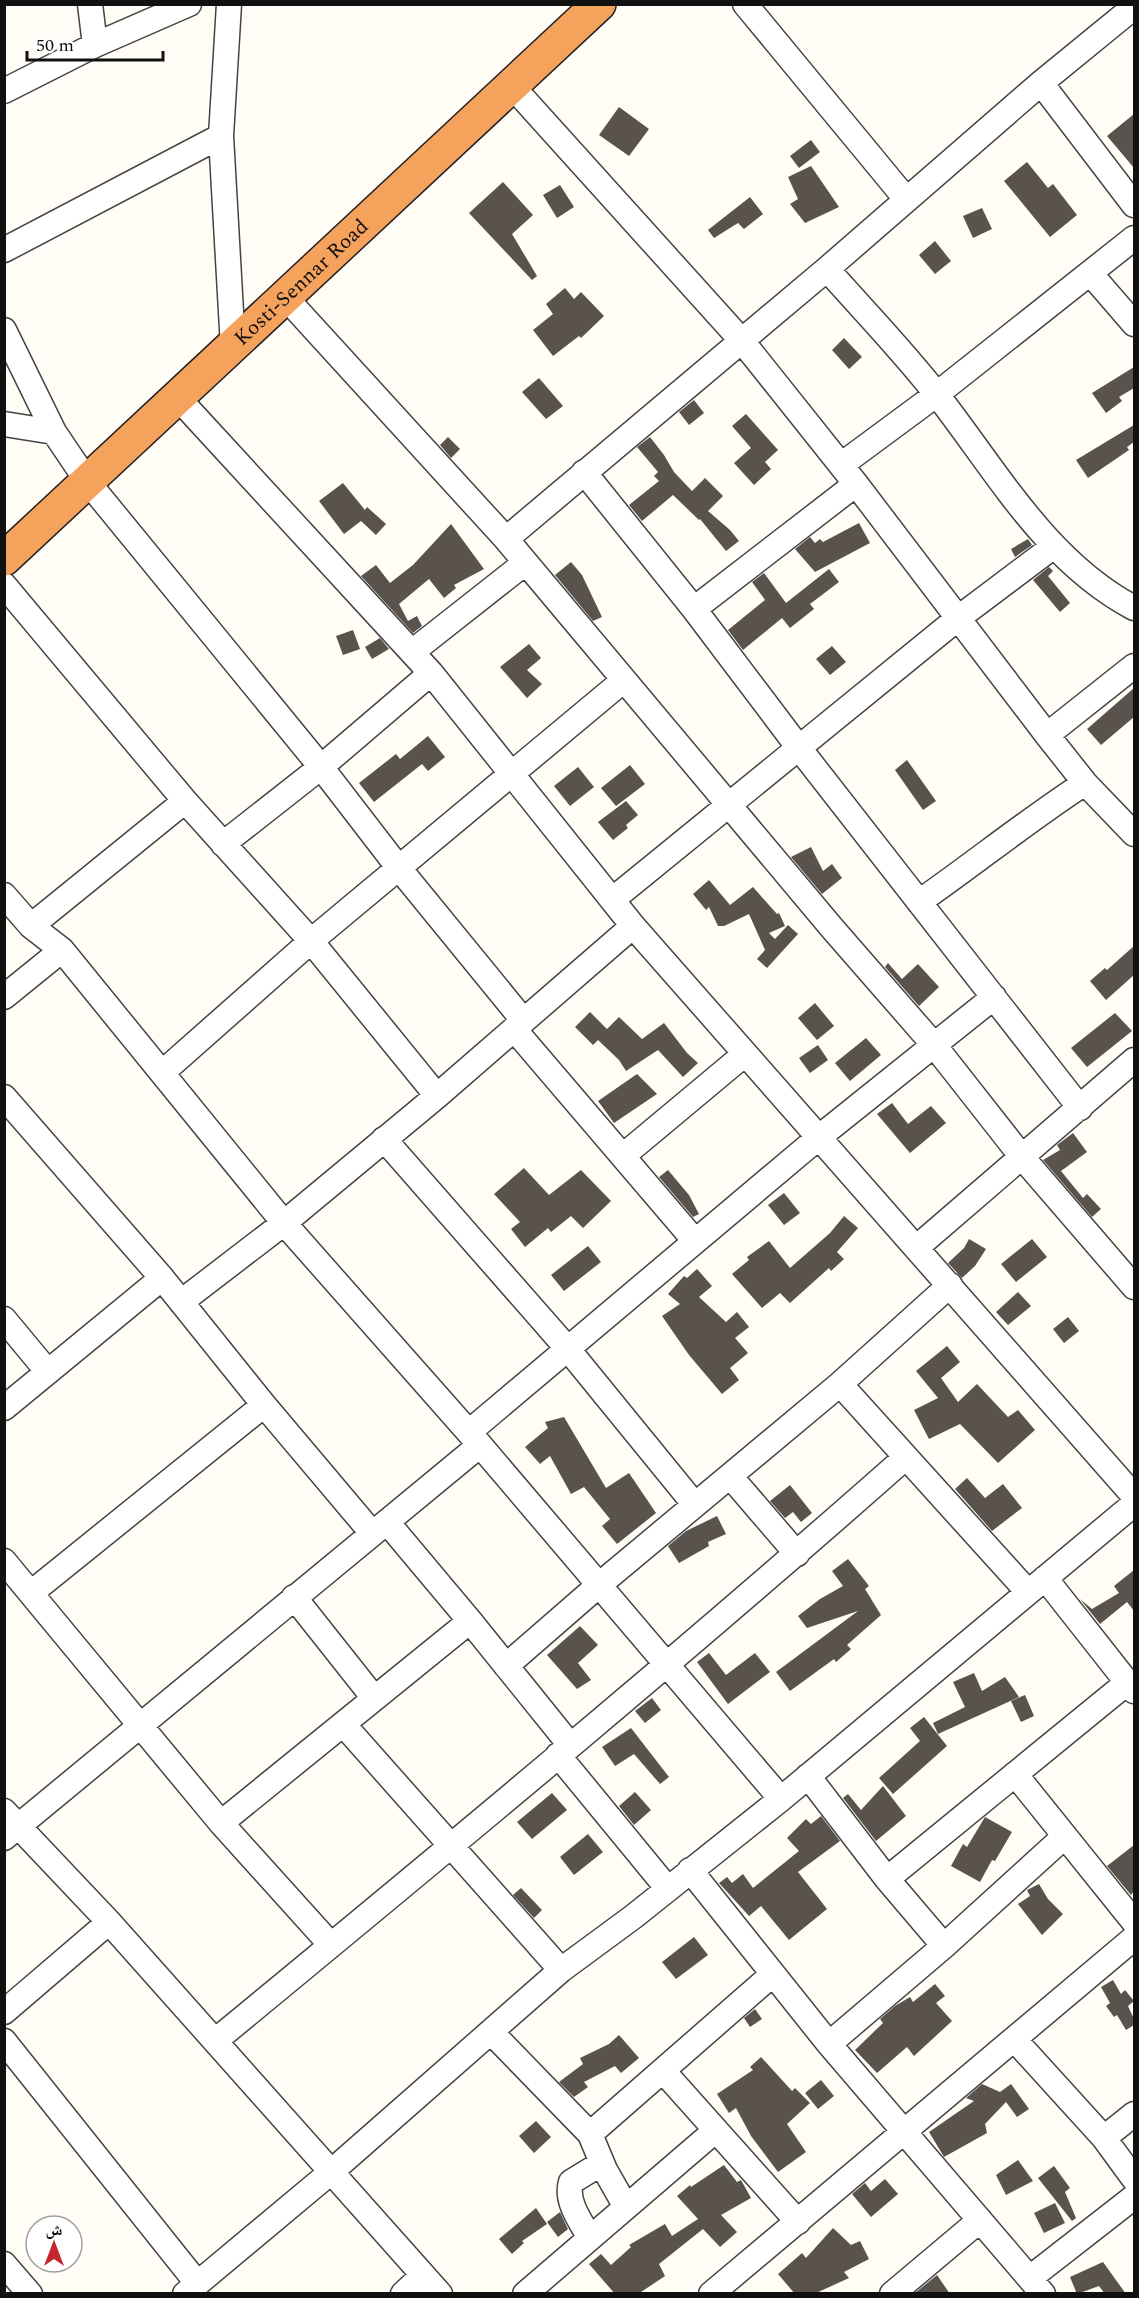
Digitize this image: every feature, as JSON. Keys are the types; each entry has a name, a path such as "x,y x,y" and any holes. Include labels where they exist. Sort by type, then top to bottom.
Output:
{"highway":[{"name":"Kosti-Sennar Road","path":"4,559 600,4"}],"street":[{"path":"90,4 95,45"},
{"path":"4,91 95,45 189,4"},
{"path":"229,4 221,136 233,347"},
{"path":"745,4 906,199"},
{"path":"506,538 827,269 1128,8"},
{"path":"1041,83 1134,205"},
{"path":"512,86 742,341 856,484 1085,783 1134,834"},
{"path":"4,250 221,136"},
{"path":"841,465 937,394 1134,238"},
{"path":"827,269 937,394 1033,523 1074,566 1134,608"},
{"path":"1090,273 1134,324"},
{"path":"286,298 506,538 832,928 934,1045 1022,1157 1134,1287"},
{"path":"4,330 54,432 87,481 321,767 518,1024 695,1241"},
{"path":"178,398 412,651 633,926 1134,1496"},
{"path":"4,424 54,432"},
{"path":"584,472 694,609 799,748 1080,1108"},
{"path":"694,609 856,484"},
{"path":"612,900 957,618 1054,546"},
{"path":"412,651 525,563"},
{"path":"4,585 185,801 311,941 437,1096"},
{"path":"1047,735 1134,666"},
{"path":"223,844 321,767 431,673"},
{"path":"163,1072 398,867 624,680"},
{"path":"920,902 1038,814 1085,783"},
{"path":"31,926 185,801"},
{"path":"4,895 31,926 62,950 284,1223 475,1438 781,1799"},
{"path":"182,1302 284,1223 437,1096 633,926"},
{"path":"4,997 62,950"},
{"path":"440,2294 109,1922 9,1825 141,1724 379,1527 567,1348 818,1138 994,997"},
{"path":"624,1155 745,1054"},
{"path":"916,1248 1134,1060"},
{"path":"9,1111 162,1278 264,1405 471,1621 668,1889"},
{"path":"384,1139 567,1348 695,1505"},
{"path":"4,1408 162,1278"},
{"path":"506,1666 599,1585 840,1384 950,1285"},
{"path":"4,1319 48,1372"},
{"path":"840,1384 906,1457 1037,1585 1131,1687 1015,1774 887,1879"},
{"path":"31,1593 264,1405"},
{"path":"215,2041 667,1665 906,1457"},
{"path":"730,1476 797,1554"},
{"path":"4,2041 191,2288 331,2172 561,1970 781,1799 1134,1504"},
{"path":"4,1561 221,1823 331,1945"},
{"path":"294,1597 374,1698"},
{"path":"221,1823 471,1621"},
{"path":"343,1724 561,1970"},
{"path":"1015,1774 1134,1922"},
{"path":"808,1776 887,1879 944,1946"},
{"path":"829,2044 944,1946 1065,1836"},
{"path":"690,1870 829,2044 1037,2286 1134,2197"},
{"path":"4,2012 109,1922"},
{"path":"711,2294 1134,1938"},
{"path":"590,2134 774,1974"},
{"path":"491,2032 590,2134 602,2163 626,2207"},
{"path":"1014,2039 1104,2138 1134,2179"},
{"path":"664,2072 798,2222"},
{"path":"1104,2138 1134,2114"},
{"path":"525,2294 716,2130"},
{"path":"590,2238 569,2198 568,2190 571,2182 602,2163"},
{"path":"892,2294 980,2220"},
{"path":"4,2264 30,2294"},
{"path":"402,2294 423,2275"}],"building":[{"path":"619,107 649,129 629,156 599,135"},
{"path":"1134,114 1134,168 1107,136"},
{"path":"811,140 820,152 799,168 790,156"},
{"path":"1027,162 1048,188 1053,184 1077,215 1050,237 1004,181"},
{"path":"811,166 839,207 805,223 790,204 798,199 788,177"},
{"path":"503,182 533,215 512,234 537,276 532,280 469,213"},
{"path":"560,185 574,207 557,218 543,195"},
{"path":"750,197 763,214 744,229 738,223 714,238 708,230"},
{"path":"982,208 992,229 973,238 963,216"},
{"path":"935,241 951,261 935,274 919,255"},
{"path":"565,288 574,299 581,292 604,316 581,338 579,336 553,356 533,330 553,314 546,304"},
{"path":"844,338 862,357 849,369 832,350"},
{"path":"1134,367 1134,388 1119,397 1122,401 1106,413 1092,393"},
{"path":"539,378 563,406 546,419 522,392"},
{"path":"694,400 704,413 689,425 679,412"},
{"path":"746,414 778,450 765,462 771,469 754,485 734,463 751,448 732,426"},
{"path":"1134,425 1134,442 1127,447 1129,450 1088,478 1076,460"},
{"path":"448,437 460,449 451,458 440,445"},
{"path":"650,437 674,472 692,491 705,478 723,496 708,511 739,541 726,551 700,519 673,495 642,521 629,505 659,481 654,476 658,472 637,447"},
{"path":"343,483 365,510 367,507 386,524 376,535 361,521 344,534 319,501"},
{"path":"859,523 870,543 815,572 795,549 810,537 815,543 820,539 823,542"},
{"path":"451,524 484,569 454,585 456,588 444,598 429,579 399,604 408,621 417,616 422,626 413,633 361,576 376,565 390,583 413,565"},
{"path":"1028,539 1032,545 1015,557 1011,549"},
{"path":"571,562 582,575 602,617 593,621 555,575"},
{"path":"1049,567 1053,571 1048,576 1070,603 1060,612 1033,580"},
{"path":"829,569 839,582 810,604 814,609 790,628 782,618 743,650 728,630 765,600 752,582 764,573 786,603"},
{"path":"353,630 360,649 343,655 336,636"},
{"path":"380,638 389,649 372,659 365,647"},
{"path":"529,644 541,658 527,670 542,684 527,698 500,667"},
{"path":"832,646 846,662 830,675 816,659"},
{"path":"1134,688 1134,717 1101,745 1087,729"},
{"path":"428,736 445,757 428,771 422,764 374,802 359,783 396,754 400,759"},
{"path":"907,760 936,801 923,810 895,770"},
{"path":"630,765 645,784 616,806 601,788"},
{"path":"578,767 594,787 570,806 554,786"},
{"path":"626,801 638,815 626,825 628,828 613,840 598,822"},
{"path":"811,847 823,871 832,864 842,878 822,894 791,857"},
{"path":"709,880 730,905 753,887 777,914 779,913 785,926 769,933 775,939 788,925 798,934 767,968 757,959 765,950 749,914 724,926 718,926 709,907 706,910 693,894"},
{"path":"1134,946 1134,975 1106,1000 1090,981 1105,968 1107,970"},
{"path":"888,963 902,979 918,964 939,987 919,1006 885,967"},
{"path":"815,1003 834,1026 817,1040 798,1018"},
{"path":"590,1012 607,1029 619,1017 642,1039 664,1023 687,1053 698,1063 683,1077 658,1050 626,1071 619,1060 598,1040 593,1045 575,1027"},
{"path":"1115,1013 1132,1031 1087,1067 1071,1048"},
{"path":"866,1038 881,1055 850,1081 835,1063"},
{"path":"818,1045 828,1060 810,1073 799,1058"},
{"path":"637,1074 657,1094 614,1123 598,1101"},
{"path":"892,1103 908,1124 931,1106 946,1123 910,1153 877,1114"},
{"path":"1073,1133 1087,1152 1061,1171 1083,1198 1087,1194 1101,1209 1092,1217 1043,1160 1060,1150 1057,1145"},
{"path":"524,1168 549,1195 581,1170 611,1201 583,1228 571,1216 551,1232 548,1228 525,1247 511,1229 520,1222 494,1194"},
{"path":"668,1170 689,1195 699,1214 693,1217 659,1177"},
{"path":"784,1193 800,1213 784,1225 768,1205"},
{"path":"844,1216 858,1228 837,1252 844,1259 831,1271 829,1268 790,1303 780,1293 762,1308 732,1274 749,1260 747,1257 769,1241 790,1268 830,1233"},
{"path":"969,1239 986,1249 975,1266 962,1278 948,1263 964,1248"},
{"path":"1032,1239 1047,1257 1016,1282 1001,1264"},
{"path":"588,1246 601,1262 564,1291 551,1275"},
{"path":"697,1269 712,1286 699,1297 726,1322 737,1312 749,1327 735,1338 748,1353 730,1368 739,1380 722,1394 689,1355 662,1316 680,1304 668,1294 684,1276 687,1278"},
{"path":"1018,1292 1031,1306 1008,1325 996,1312"},
{"path":"1068,1317 1079,1331 1064,1343 1053,1329"},
{"path":"947,1346 960,1362 941,1378 958,1402 977,1384 1008,1417 1018,1410 1035,1430 998,1463 960,1424 929,1439 914,1410 938,1398 916,1371"},
{"path":"564,1417 606,1488 629,1473 656,1513 617,1544 602,1526 610,1519 584,1487 571,1494 550,1456 540,1464 525,1447 548,1428 545,1422"},
{"path":"967,1478 985,1498 1003,1484 1022,1508 992,1531 955,1489"},
{"path":"790,1485 812,1513 801,1522 793,1512 785,1518 770,1501"},
{"path":"717,1516 726,1534 708,1542 709,1546 679,1563 668,1546 686,1531"},
{"path":"848,1559 869,1586 865,1589 881,1615 847,1645 851,1649 836,1662 834,1659 790,1691 776,1672 858,1611 807,1628 798,1616 820,1599 843,1586 832,1571"},
{"path":"1134,1570 1134,1611 1127,1602 1100,1624 1080,1599 1092,1609 1119,1593 1114,1586"},
{"path":"580,1626 598,1645 578,1663 591,1680 577,1689 547,1655"},
{"path":"709,1653 726,1675 755,1653 770,1672 728,1704 697,1662"},
{"path":"974,1673 982,1691 1005,1677 1019,1697 938,1734 933,1723 965,1707 953,1682"},
{"path":"1025,1695 1034,1716 1021,1722 1011,1701"},
{"path":"652,1698 661,1710 645,1723 635,1711"},
{"path":"924,1717 947,1746 893,1794 879,1778 920,1741 910,1728"},
{"path":"631,1728 669,1777 660,1784 634,1754 615,1766 602,1747"},
{"path":"883,1786 906,1816 876,1841 843,1798 848,1794 861,1810"},
{"path":"635,1792 651,1810 634,1825 619,1806"},
{"path":"552,1793 567,1810 532,1839 517,1822"},
{"path":"821,1816 840,1841 798,1872 827,1909 789,1940 761,1906 749,1916 719,1883 727,1877 732,1883 743,1874 753,1888 799,1851 787,1838 806,1819 811,1824"},
{"path":"985,1817 1012,1832 980,1882 951,1866 963,1844 967,1847"},
{"path":"588,1834 603,1852 574,1875 560,1857"},
{"path":"1134,1845 1134,1891 1131,1895 1107,1866"},
{"path":"1039,1884 1048,1899 1063,1914 1042,1935 1018,1904 1030,1896 1027,1890"},
{"path":"521,1888 542,1910 534,1918 513,1895"},
{"path":"694,1937 708,1955 676,1979 662,1962"},
{"path":"1113,1980 1121,1994 1125,1990 1134,2001 1128,2006 1134,2019 1134,2025 1126,2030 1117,2015 1114,2017 1106,2006 1110,2003 1101,1987"},
{"path":"935,1984 945,1996 936,2003 952,2021 914,2056 907,2047 877,2073 855,2050 883,2023 880,2019 895,2006 910,1997 913,2002"},
{"path":"755,2009 762,2019 750,2027 744,2018"},
{"path":"619,2035 639,2058 621,2073 615,2066 584,2082 588,2087 574,2097 559,2082 583,2064 580,2058 609,2044"},
{"path":"761,2057 792,2091 795,2088 810,2103 787,2124 806,2152 778,2172 751,2136 736,2108 729,2113 717,2094 753,2070 750,2067"},
{"path":"821,2080 834,2096 818,2109 805,2093"},
{"path":"982,2084 1000,2092 1011,2084 1029,2109 1017,2117 1006,2102 985,2124 987,2133 944,2157 929,2132 974,2101 966,2098"},
{"path":"536,2121 551,2137 534,2153 519,2136"},
{"path":"1018,2160 1033,2181 1006,2195 996,2175"},
{"path":"724,2165 737,2182 741,2180 751,2198 721,2215 737,2232 720,2247 703,2229 659,2264 665,2276 638,2294 615,2294 589,2264 601,2254 611,2265 631,2247 629,2245 665,2224 672,2236 698,2219 677,2196 690,2185 691,2187"},
{"path":"1054,2166 1070,2188 1065,2192 1076,2218 1072,2221 1038,2178"},
{"path":"885,2179 898,2194 871,2217 852,2194 865,2183 871,2191"},
{"path":"1055,2203 1065,2223 1044,2233 1034,2213"},
{"path":"536,2208 547,2224 522,2241 524,2243 512,2254 499,2239"},
{"path":"560,2212 568,2229 558,2237 547,2222"},
{"path":"833,2228 851,2245 860,2241 869,2259 844,2272 849,2278 814,2294 795,2294 778,2274 802,2253 806,2258"},
{"path":"1103,2262 1126,2294 1105,2294 1099,2286 1077,2294 1070,2277"},
{"path":"937,2275 950,2294 915,2294 915,2293"}]}
